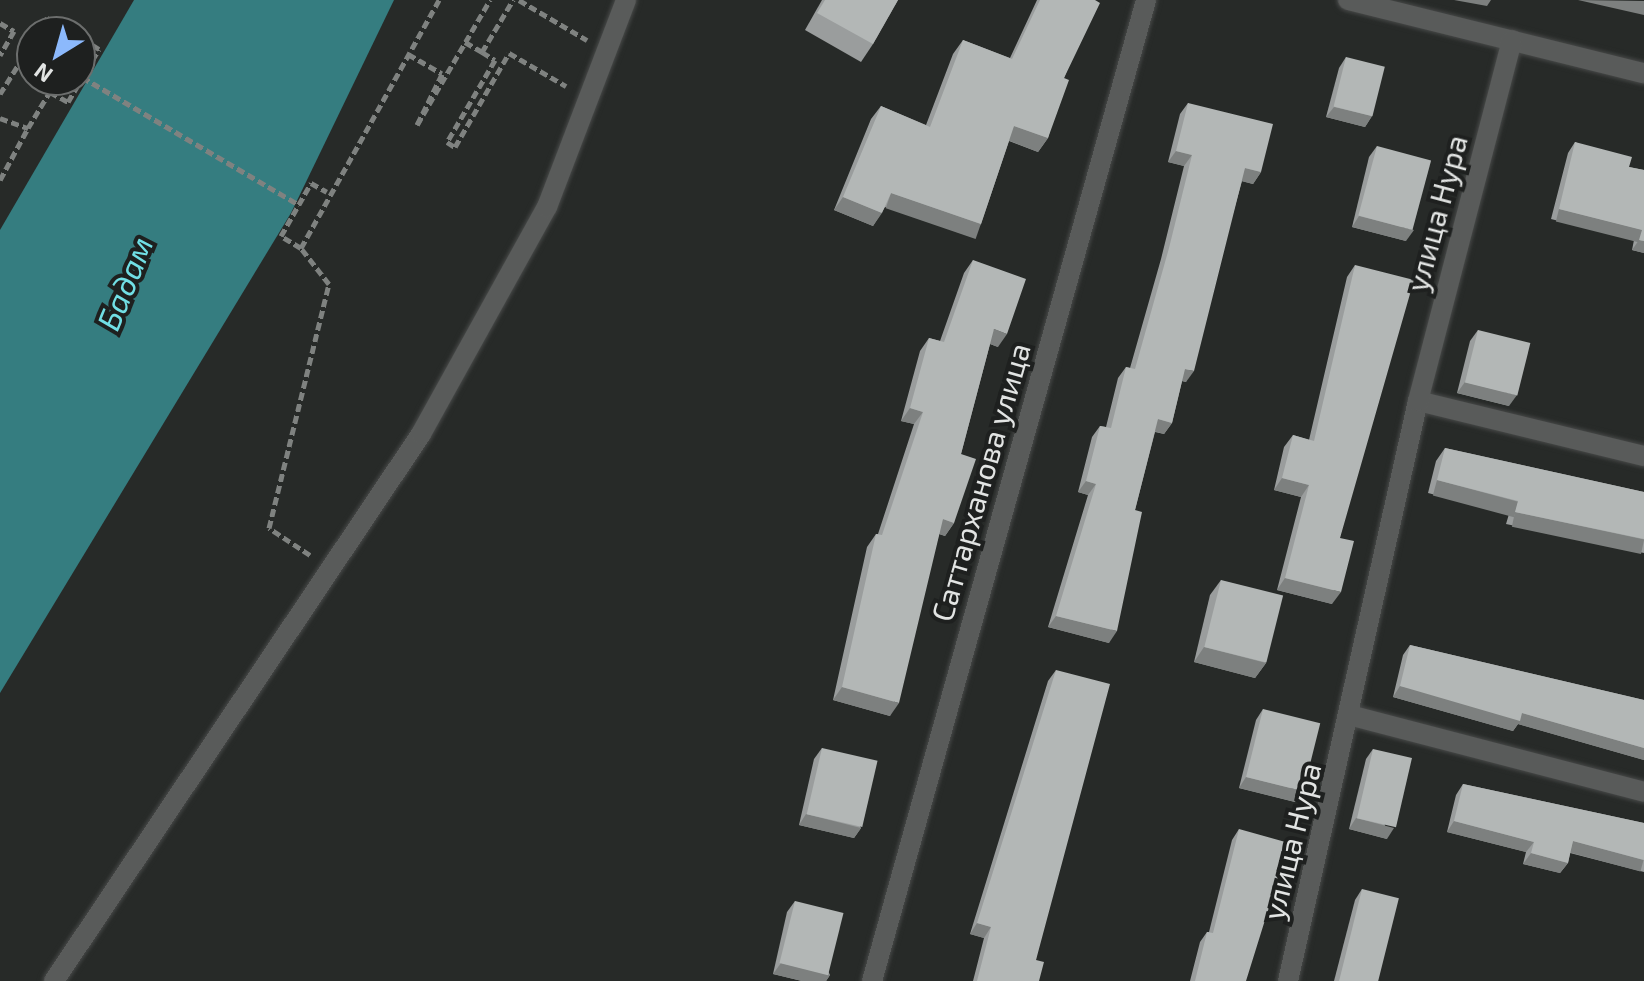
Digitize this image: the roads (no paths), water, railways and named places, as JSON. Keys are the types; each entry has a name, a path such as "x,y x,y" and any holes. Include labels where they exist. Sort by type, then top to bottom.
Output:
{"street":[{"path":"54,981 421,434 547,207 626,0"},
{"name":"Саттарханова улица","path":"872,981 1146,0"},
{"path":"1348,0 1644,73"},
{"name":"улица Нура","path":"1288,981 1353,716 1418,401 1512,40"},
{"path":"1418,401 1644,456"},
{"path":"1353,716 1644,792"}],"water":[{"name":"Бадам","path":"134,0 394,0 291,213 0,693 0,230 78,96 96,96 96,65"}]}
